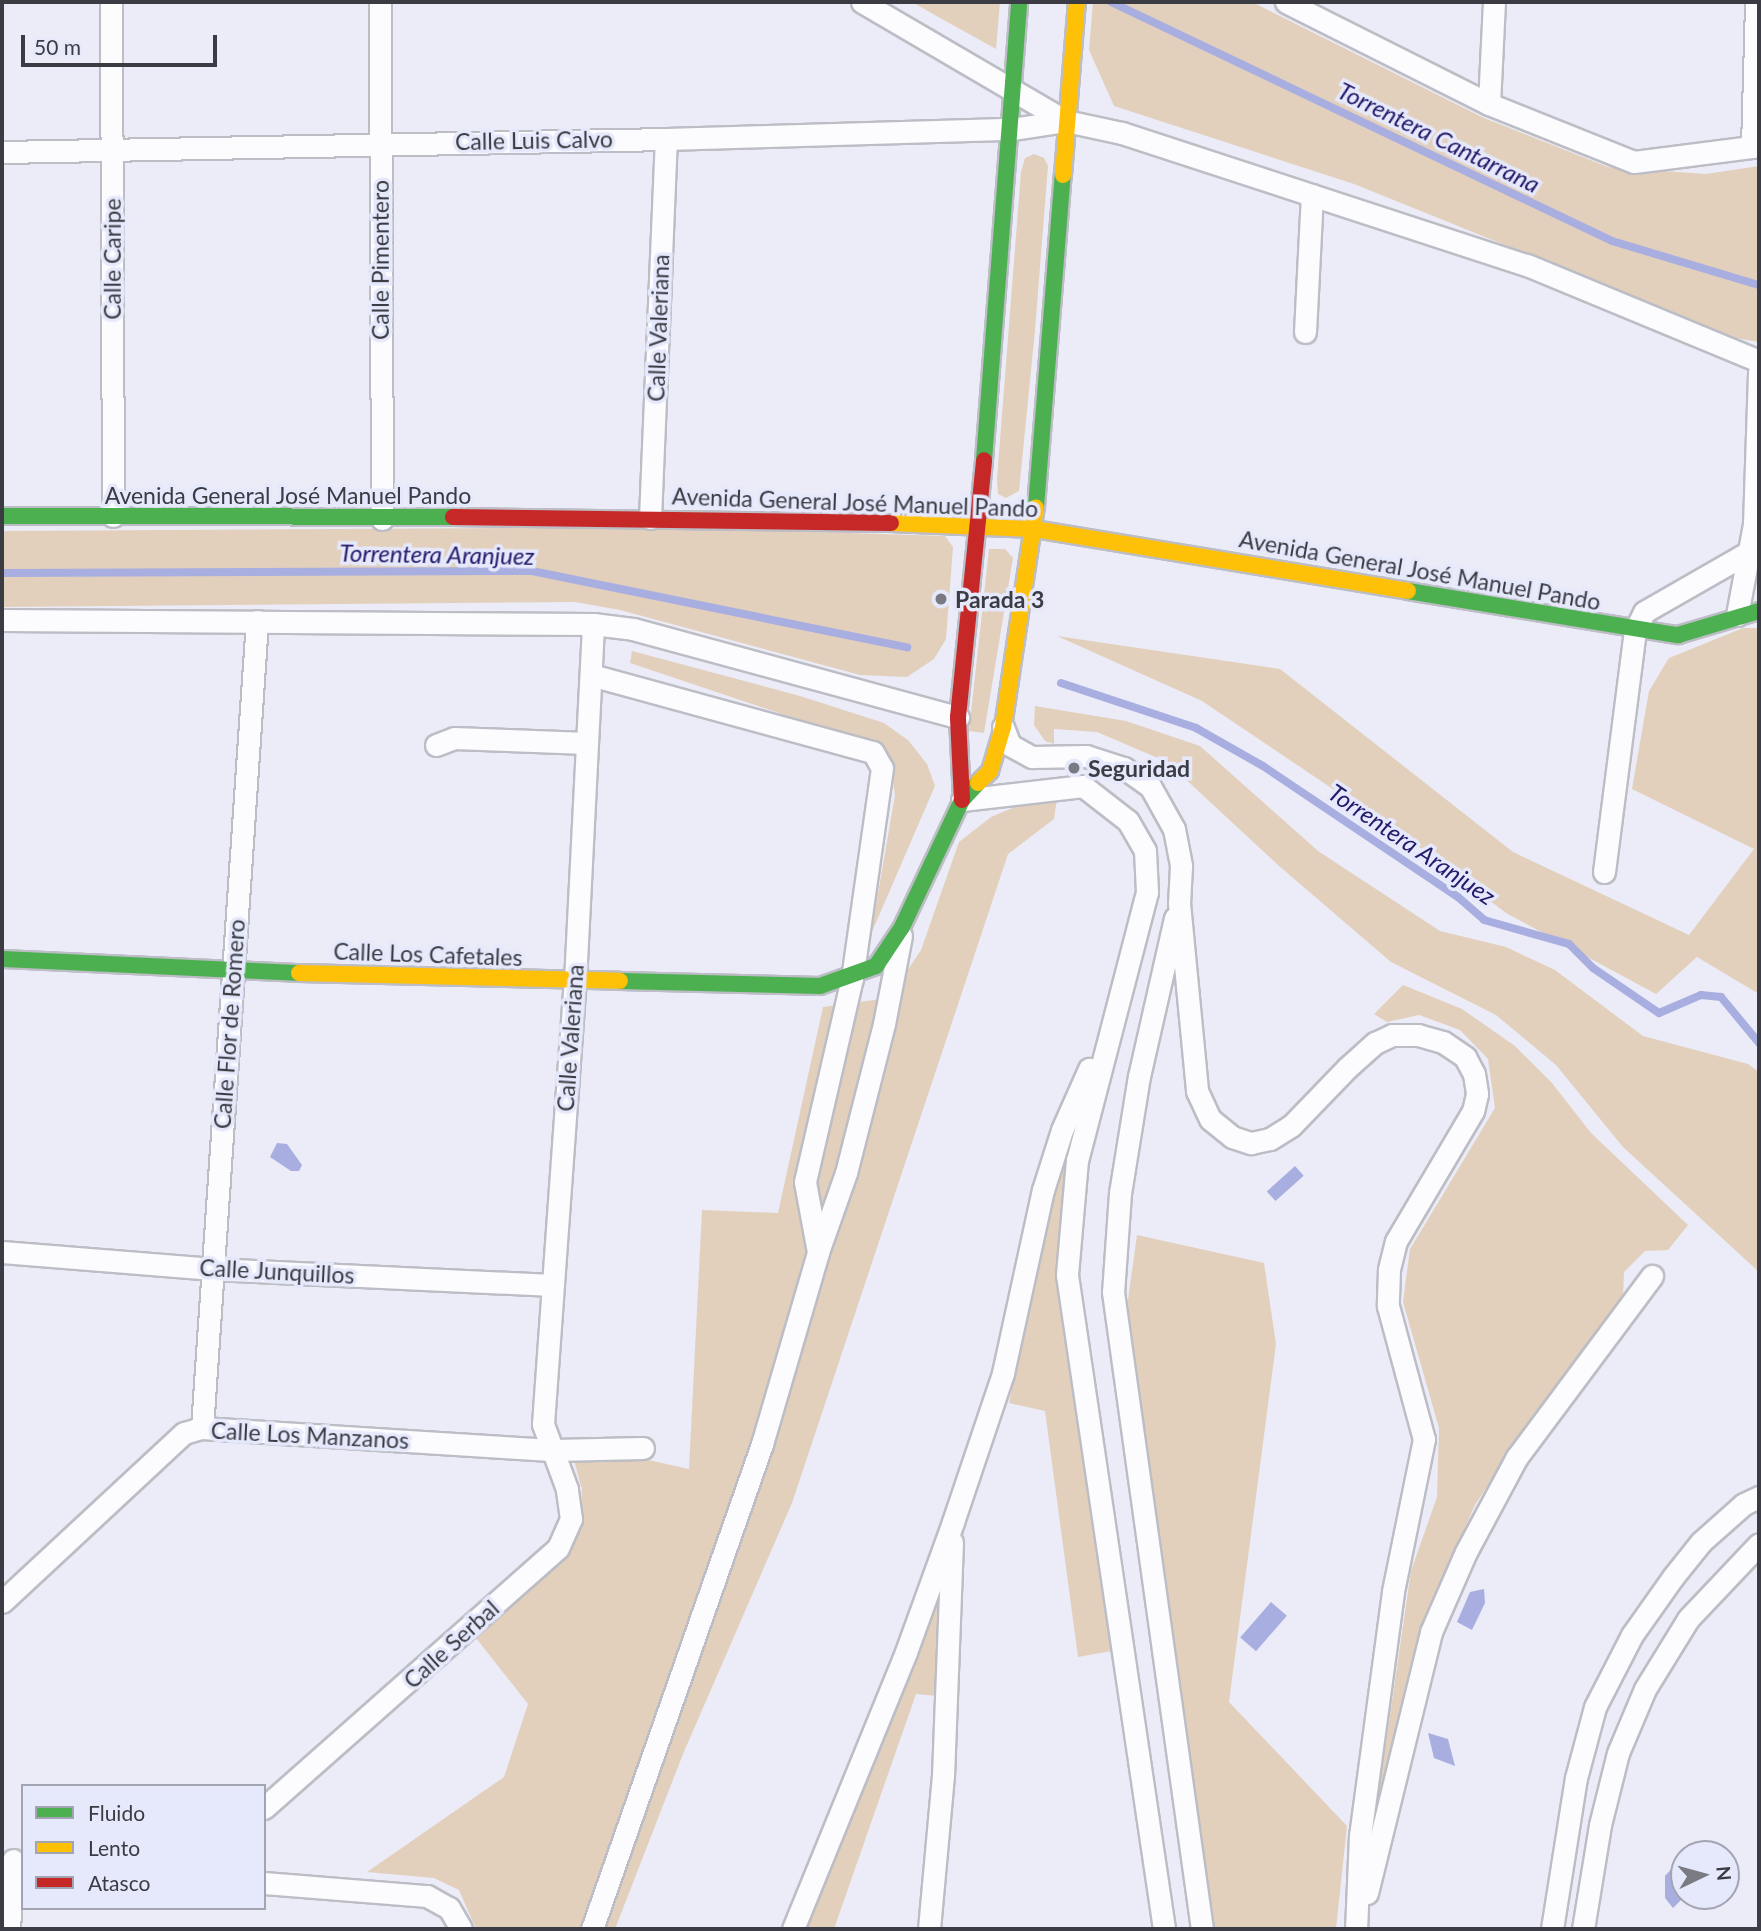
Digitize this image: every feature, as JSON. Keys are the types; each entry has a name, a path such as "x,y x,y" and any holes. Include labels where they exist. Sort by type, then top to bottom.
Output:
{"main road":[{"path":"962,800 958,717 979,525 1016,90 1020,2"},
{"path":"962,800 990,771 1003,727 1034,529 1077,4"},
{"name":"Avenida General José Manuel Pando","path":"2,516 650,518 979,525 1034,529 1678,635 1737,615 1759,611"},
{"name":"Calle Los Cafetales","path":"2,959 233,971 820,986 852,978 876,967 902,927 962,800"}],"street":[{"name":"Calle Caripe","path":"111,2 113,516"},
{"name":"Calle Pimentero","path":"380,2 382,519"},
{"path":"862,2 1066,121 1122,133 1527,265 1759,361"},
{"path":"1286,2 1489,104 1634,162 1756,146 1756,2"},
{"path":"1489,104 1494,2"},
{"name":"Calle Luis Calvo","path":"2,152 380,142 666,139 1012,129 1066,121"},
{"name":"Calle Valeriana","path":"650,518 666,139"},
{"path":"1305,332 1312,195"},
{"path":"1737,615 1754,524 1759,371"},
{"path":"1604,872 1635,630 1644,612 1747,553"},
{"path":"2,620 593,624 633,629 958,717"},
{"name":"Calle Flor de Romero","path":"202,1428 257,621"},
{"name":"Calle Valeriana","path":"554,1450 543,1424 575,981 593,624"},
{"path":"591,675 873,752 882,768 883,786 852,978 805,1182 818,1252"},
{"path":"1003,727 1010,745 1031,757 1086,755 1124,768 1150,786 1174,829 1181,866 1179,903 1197,1091 1210,1119 1232,1137 1251,1143 1270,1139 1291,1126 1366,1051 1392,1035 1418,1035 1454,1050 1469,1066 1477,1094 1473,1111 1396,1241 1389,1270 1388,1306 1424,1439 1392,1592 1360,1835 1357,1929"},
{"path":"436,745 454,738 586,743"},
{"path":"962,800 1083,786 1128,821 1145,851 1147,892 1109,1025 1077,1160 1067,1275 1164,1929"},
{"path":"1179,903 1139,1076 1120,1193 1113,1292 1202,1929"},
{"path":"592,1929 762,1444 818,1252 846,1173 884,1024 902,927"},
{"path":"793,1929 906,1652 953,1522 1003,1373 1043,1190 1062,1130 1109,1025"},
{"name":"Calle Junquillos","path":"2,1252 213,1269 553,1285"},
{"path":"1357,1929 1431,1632 1466,1552 1517,1457 1652,1276"},
{"name":"Calle Los Manzanos","path":"2,1602 184,1433 202,1428 554,1450 643,1448"},
{"name":"Calle Serbal","path":"266,1806 558,1548 571,1519 568,1489 554,1450"},
{"path":"1552,1929 1576,1778 1595,1707 1632,1635 1673,1577 1701,1542 1744,1504 1759,1497"},
{"path":"929,1929 943,1776 953,1522"},
{"path":"1583,1929 1603,1813 1618,1753 1645,1689 1688,1619 1759,1544"},
{"path":"9,1929 12,1860"},
{"path":"266,1883 355,1887 427,1896 449,1908 461,1929"}],"shaded area":[{"path":"912,2 1000,2 996,49 933,14"},
{"path":"1093,2 1252,2 1484,118 1608,167 1706,174 1759,166 1759,342 1735,338 1354,184 1114,106 1089,50"},
{"path":"1034,154 1044,158 1048,166 1035,330 1019,491 1006,498 998,494 997,479 1021,172 1025,158"},
{"path":"653,527 945,536 953,547 946,639 934,659 907,677 860,675 620,610 575,602 2,607 2,531"},
{"path":"989,549 1005,549 1013,558 984,733 969,731"},
{"path":"1743,628 1759,628 1759,994 1697,957 1656,994 1506,913 1425,851 1202,701 1057,636 1280,669 1513,852 1689,935 1754,849 1632,789 1649,691 1669,658"},
{"path":"632,651 800,696 884,723 908,740 927,764 935,786 871,934 895,795 891,768 877,746 630,663"},
{"path":"1035,706 1126,721 1200,746 1318,851 1440,931 1506,947 1555,970 1643,1036 1748,1064 1759,1072 1759,1272 1623,1147 1556,1065 1496,1015 1391,962 1278,865 1167,762 1097,732 1054,729 1054,744 1045,741 1034,725"},
{"path":"1057,798 1054,819 1008,854 792,1503 683,1754 615,1929 476,1929 459,1890 434,1878 367,1872 504,1777 528,1704 476,1638 567,1549 580,1520 582,1490 573,1456 644,1459 689,1469 702,1210 778,1213 823,1007 881,999 895,989 921,950 959,842 991,817 1029,801"},
{"path":"1403,985 1462,1009 1515,1046 1552,1083 1591,1133 1688,1225 1668,1250 1645,1251 1624,1272 1623,1298 1533,1415 1475,1505 1419,1632 1376,1812 1411,1571 1437,1497 1439,1428 1403,1302 1410,1249 1495,1108 1488,1059 1460,1030 1419,1015 1387,1022 1374,1014"},
{"path":"1066,1154 1057,1278 1111,1651 1078,1657 1045,1411 1009,1403 1047,1216"},
{"path":"1137,1235 1264,1263 1276,1344 1229,1702 1347,1826 1336,1929 1213,1929 1129,1330 1128,1300"},
{"path":"942,1582 937,1696 916,1694 834,1929 804,1929"}],"water":[{"path":"277,1143 287,1144 302,1165 299,1171 291,1171 270,1157"},
{"path":"1295,1166 1304,1176 1275,1201 1267,1191"},
{"path":"1484,1589 1485,1603 1472,1630 1457,1622 1470,1592"},
{"path":"1271,1602 1287,1616 1256,1651 1240,1637"},
{"path":"1428,1733 1448,1739 1455,1766 1434,1758"},
{"path":"1670,1870 1670,1904 1665,1898 1665,1876"}],"waterway":[{"name":"Torrentera Cantarrana","path":"1111,2 1612,241 1759,285"},
{"name":"Torrentera Aranjuez","path":"2,573 532,571 907,647"},
{"name":"Torrentera Aranjuez","path":"1061,683 1196,728 1263,766 1458,897 1484,920 1569,944 1593,968 1659,1013 1701,995 1721,997 1759,1043"}],"traffic: fast":[{"path":"984,460 1019,2"},
{"path":"1036,507 1063,175"},
{"path":"2,516 453,517"},
{"path":"1408,591 1678,635 1759,611"},
{"path":"620,981 820,986 876,966 902,927 962,800 978,783"},
{"path":"2,959 299,973"}],"traffic: slow":[{"path":"1063,175 1077,2"},
{"path":"978,783 990,771 1003,727 1036,507"},
{"path":"891,523 1034,529 1408,591"},
{"path":"299,973 620,981"}],"traffic: jam":[{"path":"962,800 958,717 984,460"},
{"path":"453,517 891,523"}],"place":[{"name":"Parada 3","path":"941,599"},
{"name":"Seguridad","path":"1074,768"}]}
